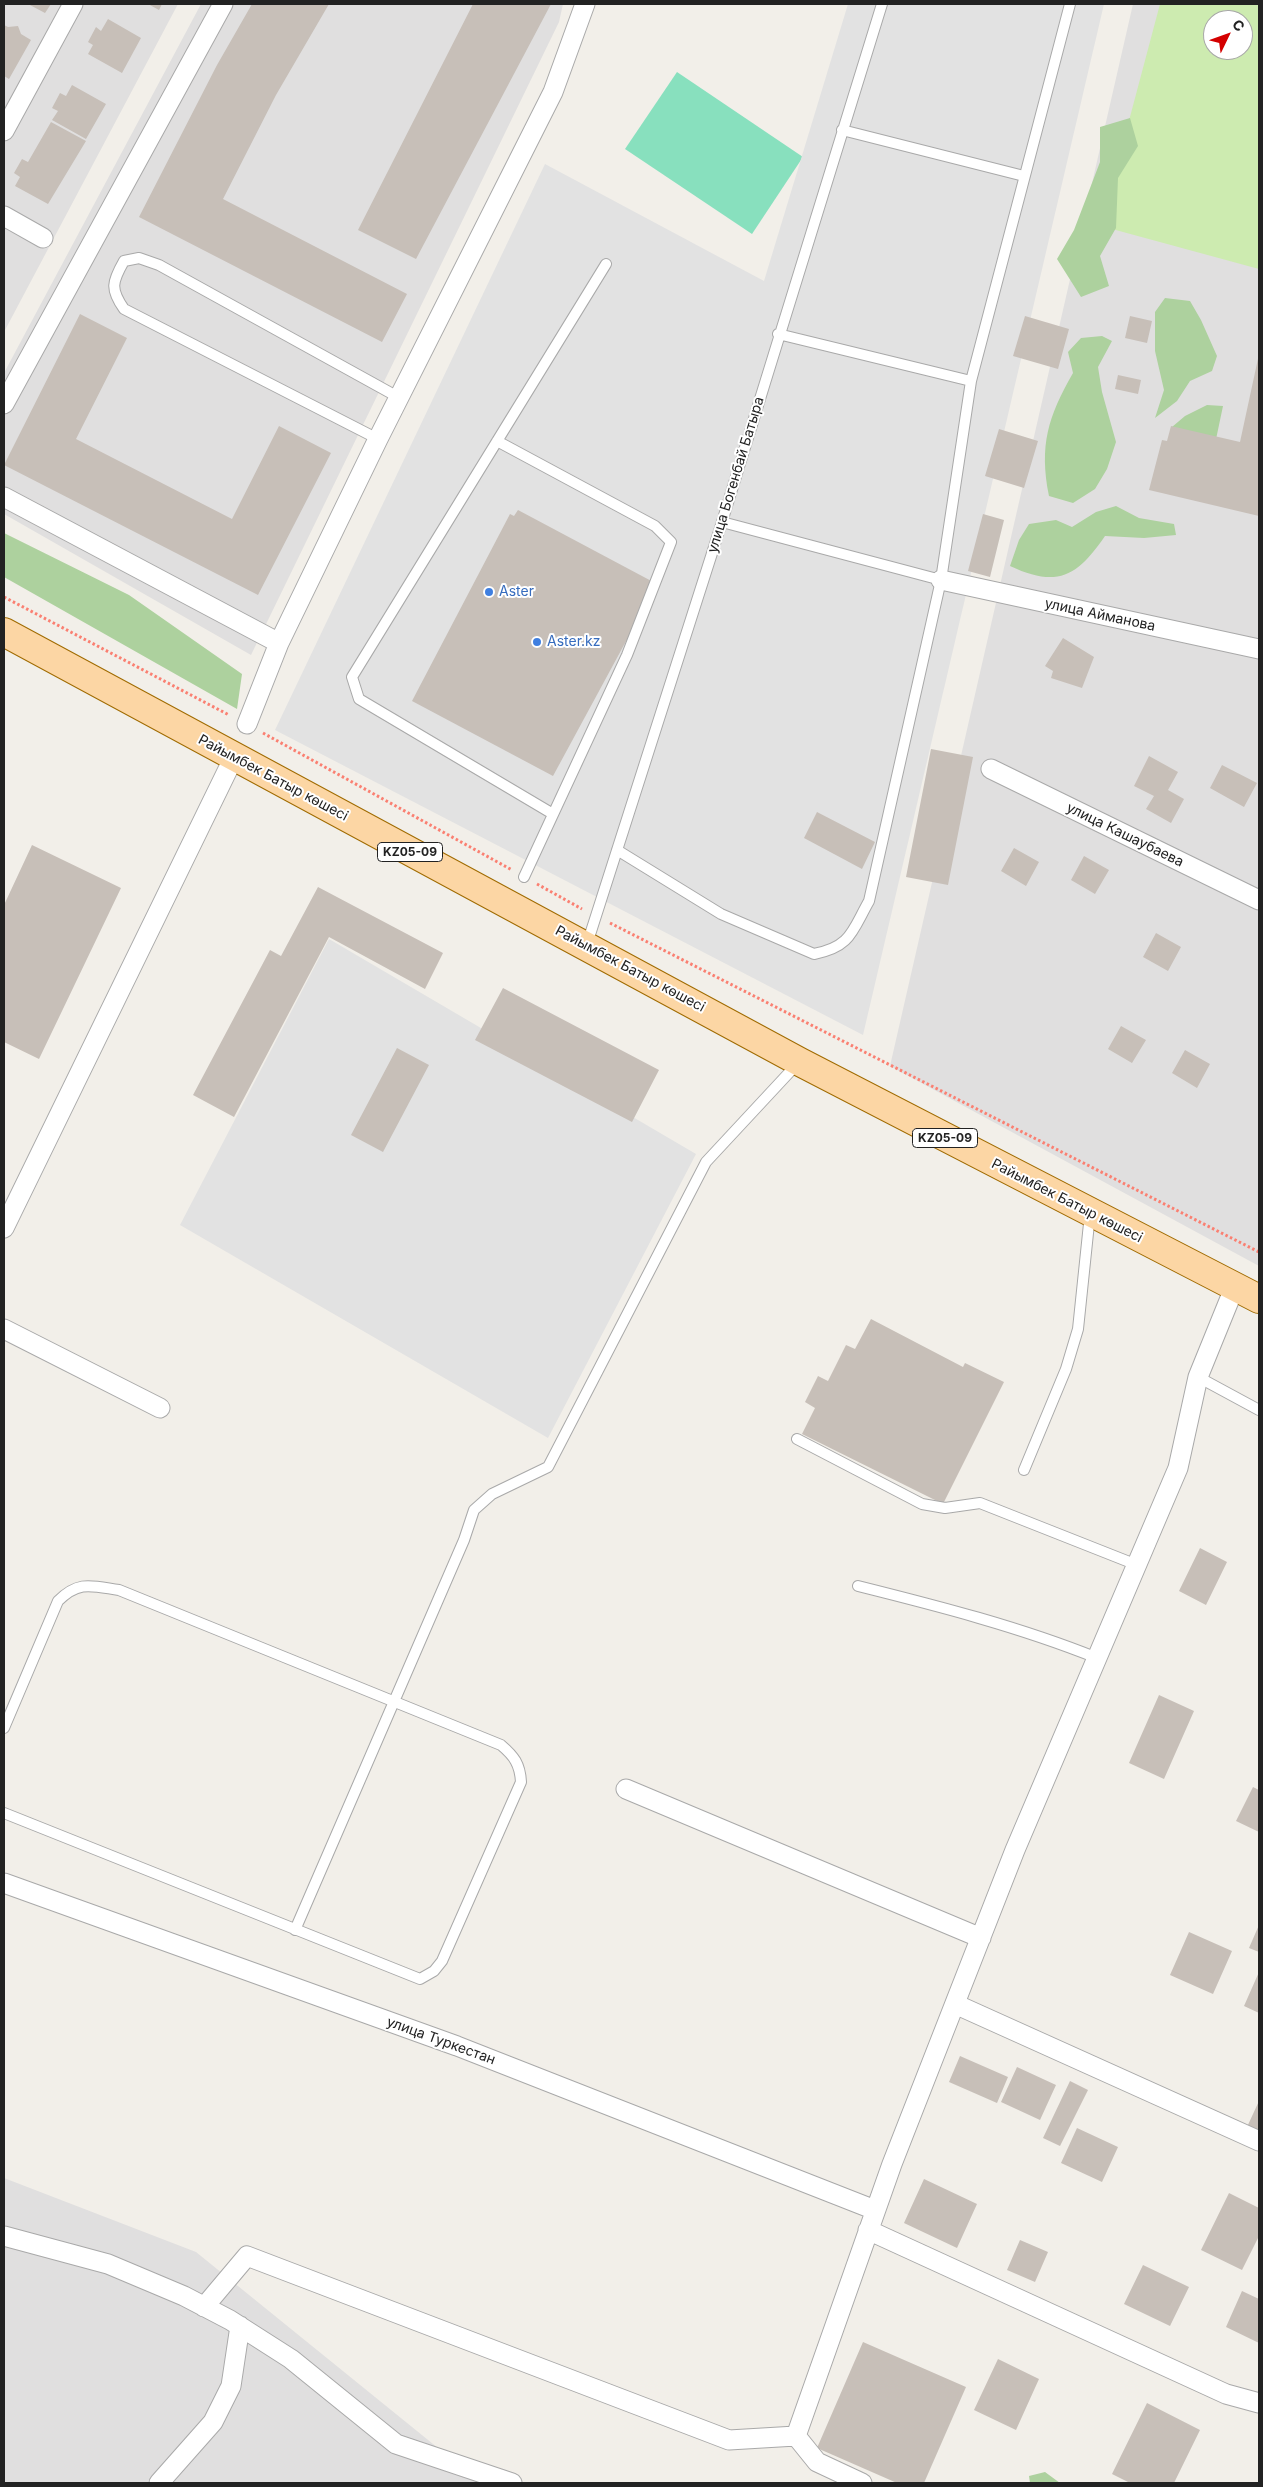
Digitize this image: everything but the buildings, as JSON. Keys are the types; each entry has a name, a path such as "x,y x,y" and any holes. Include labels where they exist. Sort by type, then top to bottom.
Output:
{"main road":[{"name":"Райымбек Батыр көшесі","path":"4,632 587,945 800,1062 1090,1214 1259,1299"}],"street":[{"path":"4,132 73,4"},
{"path":"4,404 223,4"},
{"path":"247,724 280,643 398,397 553,92 585,4"},
{"path":"4,216 43,238"},
{"path":"4,497 280,643"},
{"name":"улица Айманова","path":"941,580 1259,649"},
{"path":"4,1228 234,757"},
{"name":"улица Кашаубаева","path":"991,769 1259,900"},
{"path":"796,2436 875,2210 1015,1850 1178,1468 1198,1377 1234,1286"},
{"path":"4,1329 160,1408"},
{"path":"626,1789 981,1938"},
{"name":"улица Туркестан","path":"4,1883 457,2046 875,2210"},
{"path":"955,2004 1259,2141"},
{"path":"868,2230 1226,2394 1259,2403"},
{"path":"4,2236 108,2264 184,2296 240,2326 291,2359 396,2444 512,2483"},
{"path":"204,2307 247,2256 729,2440 796,2436"},
{"path":"159,2483 213,2422 232,2386 240,2326"},
{"path":"796,2436 817,2462 862,2483"}],"lane":[{"name":"улица Богенбай Батыра","path":"587,945 722,522 778,334 882,4"},
{"path":"617,850 721,914 814,954 829,951 846,942 870,901 941,580 971,381 1070,4"},
{"path":"842,130 1024,176"},
{"path":"378,439 124,309 115,296 114,280 124,261 139,258 159,265 398,397"},
{"path":"553,814 359,699 352,677 606,264"},
{"path":"778,334 971,381"},
{"path":"497,441 655,526 671,542 628,655 524,877"},
{"path":"722,522 941,580"},
{"path":"295,1930 464,1540 474,1510 492,1494 548,1467 706,1162 800,1062"},
{"path":"1024,1470 1066,1369 1078,1329 1090,1214"},
{"path":"1198,1377 1259,1410"},
{"path":"797,1439 922,1504 945,1508 980,1503 1137,1565"},
{"path":"4,1728 58,1602 68,1591 84,1585 119,1590 501,1745 512,1754 520,1768 521,1782 442,1961 434,1971 420,1979 4,1813"},
{"path":"858,1586 958,1611 1068,1646 1097,1658"}],"path":[{"path":"4,597 247,724 597,917 1259,1252"}],"shaded area":[{"path":"4,4 178,4 4,332"},
{"path":"201,4 563,4 559,22 251,655 4,514 4,373"},
{"path":"848,4 1104,4 863,1035 275,730 545,164 764,281"},
{"path":"1133,4 1259,4 1259,1266 890,1066"},
{"path":"329,939 696,1154 548,1438 180,1225"},
{"path":"4,2178 196,2252 454,2461 498,2483 4,2483"}],"green space":[{"path":"1160,4 1259,4 1259,269 1101,226"},
{"path":"677,72 803,157 752,234 625,149"},
{"path":"1130,118 1138,146 1118,178 1116,228 1100,256 1109,286 1081,297 1057,259 1074,230 1100,162 1100,127"},
{"path":"1165,298 1190,301 1201,320 1217,356 1212,371 1190,381 1177,401 1155,418 1164,390 1155,351 1155,312"},
{"path":"1102,336 1112,341 1098,367 1102,392 1116,442 1107,469 1095,489 1073,503 1049,496 1045,461 1048,432 1057,404 1073,373 1068,352 1081,338"},
{"path":"1207,405 1223,406 1215,444 1172,427 1185,416"},
{"path":"1116,506 1139,518 1174,524 1176,535 1144,538 1105,536 1085,561 1065,575 1041,576 1026,573 1010,566 1019,540 1029,524 1056,520 1072,527 1096,512"},
{"path":"4,533 129,595 242,674 237,709 4,577"},
{"path":"1045,2472 1060,2483 1030,2483 1029,2476"}],"place":[{"name":"Aster","path":"489,592"},
{"name":"Aster.kz","path":"537,642"}]}
